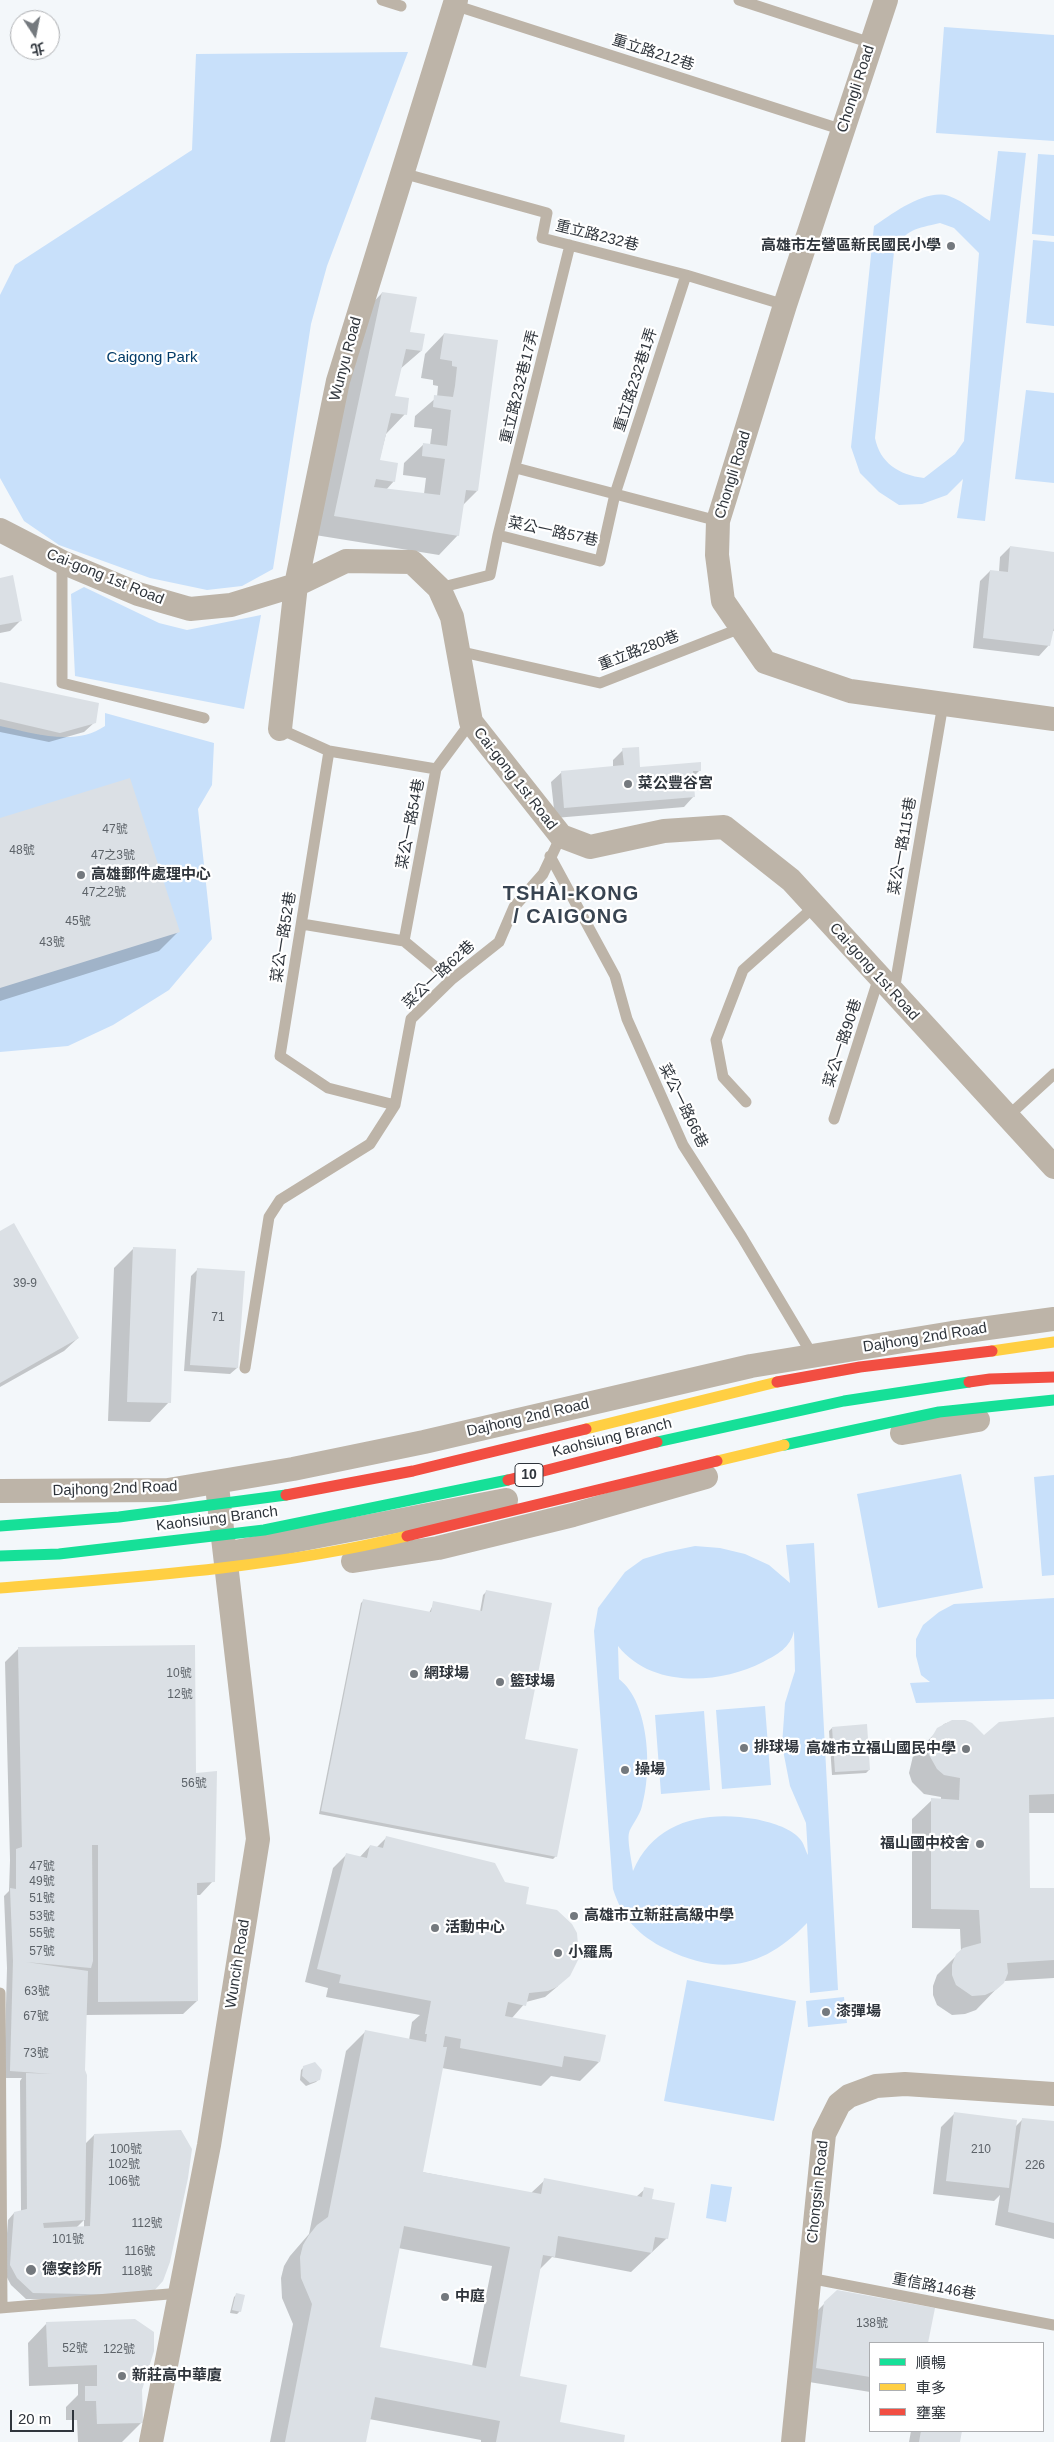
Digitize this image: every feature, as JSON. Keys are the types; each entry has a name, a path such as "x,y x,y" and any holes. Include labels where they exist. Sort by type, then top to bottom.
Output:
{"highway":[{"path":"992,1351 1054,1342"},
{"name":"Kaohsiung Branch","path":"0,1526 48,1524 263,1500 470,1458 665,1407 841,1370 992,1351 1054,1349"},
{"name":"Kaohsiung Branch","path":"0,1556 59,1554 264,1530 482,1487 681,1436 844,1401 990,1379 1054,1377"},
{"path":"0,1588 161,1574 358,1548 784,1444 939,1412 1054,1400"},
{"path":"0,1517 48,1524"}],"street":[{"name":"Chongli Road","path":"886,0 785,305 718,521 716,555 723,601 765,662 850,691 1054,720"},
{"name":"Wunyu Road","path":"280,729 296,585 338,381 455,3"},
{"name":"Cai-gong 1st Road","path":"0,530 62,562 138,594 190,609 231,605 296,585 346,561 412,562 438,588 452,617 471,722 555,846 590,847 664,831 724,827 790,880 1054,1166"},
{"name":"Dajhong 2nd Road","path":"0,1491 168,1490 293,1469 424,1442 751,1366 952,1333 1054,1319"},
{"path":"106,1581 226,1554 505,1500 796,1435 951,1403 1054,1389"},
{"path":"0,1588 106,1581 228,1579 438,1548 573,1514 795,1451 1004,1415 1054,1412"},
{"name":"Wuncih Road","path":"151,2442 210,2144 258,1839 226,1554 216,1482"},
{"name":"Chongsin Road","path":"793,2442 824,2134 839,2104 848,2096 876,2086 905,2084 1054,2094"}],"lane":[{"path":"382,0 401,6"},
{"path":"739,0 871,43"},
{"name":"重立路212巷","path":"455,3 842,130"},
{"name":"重立路232巷","path":"402,172 547,213 542,238 686,275 785,305"},
{"name":"重立路232巷17弄","path":"498,535 570,245"},
{"name":"重立路232巷1弄","path":"615,494 686,275"},
{"path":"516,468 718,521"},
{"name":"菜公一路57巷","path":"438,588 490,575 498,535 600,561 615,494"},
{"path":"62,562 62,683 204,718"},
{"name":"重立路280巷","path":"458,652 600,683 741,628"},
{"name":"菜公一路115巷","path":"887,985 942,704"},
{"name":"菜公一路54巷","path":"404,941 436,769 471,722"},
{"path":"280,729 330,751 436,769"},
{"name":"菜公一路52巷","path":"330,751 280,1056 328,1088 395,1105"},
{"name":"菜公一路62巷","path":"245,1368 269,1217 280,1200 370,1144 395,1105 411,1019 452,980 499,942 514,907 543,874 555,846"},
{"name":"菜公一路66巷","path":"555,846 615,976 627,1019 683,1145 742,1237 813,1356"},
{"path":"746,1102 723,1078 716,1040 744,970 815,906"},
{"path":"302,924 404,941 452,980"},
{"name":"菜公一路90巷","path":"834,1119 887,985"},
{"path":"1007,1117 1054,1074"},
{"path":"0,1993 1,2308 181,2293"},
{"name":"重信路146巷","path":"809,2278 1054,2325"}],"green space":[{"path":"944,27 1054,35 1054,141 936,133"},
{"name":"Caigong Park","path":"408,52 327,266 311,324 273,569 242,586 207,590 150,578 59,545 24,521 0,478 0,295 15,265 192,150 196,54"},
{"path":"998,151 1026,153 985,521 957,518 963,479 947,495 922,504 899,505 879,492 860,473 851,447 874,226 910,203 940,194 960,201 990,221","holes":["940,223 954,228 979,253 964,441 955,454 924,478 906,474 892,466 881,454 875,438 894,252 903,238 918,228"]},
{"path":"1038,154 1054,155 1054,236 1032,234"},
{"path":"1033,240 1054,242 1054,326 1026,323"},
{"path":"1026,390 1054,393 1054,483 1015,479"},
{"path":"84,587 159,623 187,630 261,615 244,709 75,676 71,594"},
{"path":"105,713 214,743 212,785 198,809 212,939 169,990 113,1025 68,1046 0,1052 0,726 40,735 80,736 105,726"},
{"path":"961,1474 983,1588 878,1608 857,1494"},
{"path":"1054,1475 1054,1575 1042,1576 1034,1477"},
{"name":"操場","path":"814,1543 838,1990 810,1993 807,1923 775,1950 759,1958 742,1963 724,1965 686,1958 656,1944 633,1925 621,1909 613,1889 594,1631 598,1608 625,1572 643,1559 695,1546 720,1548 745,1554 769,1565 790,1583 786,1545","holes":["794,1631 795,1671 785,1703 782,1745 790,1786 806,1823 808,1855 803,1842 785,1828 755,1819 718,1816 700,1818 668,1830 642,1854 633,1871 629,1836 642,1806 645,1792 647,1775 646,1739 643,1721 637,1704 629,1690 619,1679 618,1646 632,1660 648,1669 667,1676 706,1678 745,1670 763,1662 786,1646 790,1642"]},
{"path":"1054,1598 1054,1699 916,1703 910,1683 930,1682 921,1675 916,1656 916,1639 923,1625 939,1612 954,1604"},
{"name":"排球場","path":"765,1706 771,1785 722,1789 716,1710"},
{"path":"704,1711 710,1790 661,1794 655,1715"},
{"path":"687,1980 796,2001 774,2121 664,2101"},
{"name":"漆彈場","path":"844,1997 847,2023 808,2027 806,2001"},
{"path":"711,2184 732,2187 726,2222 706,2218"}],"building":[{"path":"382,292 417,297 410,332 425,334 422,351 406,349 395,396 409,398 407,415 391,413 380,460 398,463 395,482 376,479 374,487 440,495 445,459 422,456 423,443 447,446 451,410 433,407 434,395 453,397 455,386 457,367 452,366 452,361 440,359 444,333 498,340 478,491 466,490 459,536 334,516"},
{"path":"1010,546 1054,552 1054,628 1050,646 983,638 990,570 1008,572"},
{"path":"13,575 22,621 0,625 0,578"},
{"path":"0,682 99,703 96,723 60,733 0,719"},
{"name":"菜公豐谷宮","path":"639,747 640,767 701,762 701,771 693,771 695,797 564,808 561,771 624,765 622,748"},
{"name":"高雄郵件處理中心","path":"130,778 180,932 0,988 0,818"},
{"path":"14,1223 79,1338 0,1383 0,1231"},
{"path":"133,1247 176,1249 171,1403 127,1402"},
{"path":"197,1268 245,1271 238,1368 190,1365"},
{"path":"486,1590 552,1603 525,1739 578,1749 557,1857 321,1811 363,1599 431,1612 433,1601 482,1611"},
{"path":"195,1645 196,1773 217,1771 215,1882 197,1883 198,2001 98,2002 98,1845 92,1845 93,1961 91,1968 26,1962 88,1971 85,2070 87,2075 85,2220 43,2223 44,2228 90,2226 94,2134 181,2130 192,2149 188,2178 170,2262 163,2281 153,2292 137,2295 33,2293 17,2278 10,2265 14,2212 27,2209 26,2073 53,2074 10,2071 13,1961 10,1888 16,1889 16,1849 22,1847 18,1647"},
{"name":"福山國中校舍","path":"1054,1717 1054,1794 1029,1795 1030,1888 1054,1888 1054,1960 1007,1963 1008,1973 1004,1983 996,1990 985,1995 972,1996 956,1985 952,1975 952,1965 956,1954 963,1948 981,1943 979,1910 931,1909 931,1798 959,1800 960,1778 944,1775 937,1769 928,1753 929,1742 937,1728 952,1720 965,1720 972,1723 984,1735 999,1722"},
{"path":"867,1724 870,1770 835,1772 832,1727"},
{"path":"386,1836 495,1863 505,1882 529,1887 526,1904 557,1910 572,1924 577,1933 579,1958 570,1976 557,1987 548,1991 529,1993 526,2006 508,2002 505,2016 606,2035 600,2062 564,2056 562,2067 460,2048 461,2039 445,2036 443,2047 447,2047 423,2172 541,2194 544,2178 642,2197 644,2187 654,2189 652,2199 675,2203 668,2239 655,2237 652,2253 558,2236 555,2257 543,2255 520,2376 567,2385 560,2422 625,2435 624,2442 496,2442 500,2421 375,2397 366,2442 285,2442 312,2304 301,2278 300,2257 303,2245 309,2235 317,2225 328,2217 365,2030 426,2042 427,2034 425,2034 431,2001 339,1983 341,1975 317,1969 346,1853 367,1858 370,1845 383,1848","holes":["404,2226 510,2247 486,2368 380,2347"]},
{"path":"315,2062 322,2070 320,2080 310,2083 302,2076 303,2066"},
{"path":"954,2112 1017,2120 1009,2188 946,2181"},
{"path":"1022,2118 1054,2121 1054,2223 1008,2212"},
{"path":"837,2290 935,2308 928,2342 869,2342 869,2377 816,2368 824,2302"},
{"path":"236,2293 245,2295 241,2312 232,2310"},
{"name":"新莊高中華廈","path":"135,2319 154,2332 154,2351 142,2390 143,2423 97,2424 96,2401 85,2401 85,2386 97,2386 97,2365 48,2367 46,2322"},
{"path":"921,2432 962,2432 960,2442 919,2442"}],"traffic: fast":[{"path":"657,1442 844,1401 969,1382"},
{"path":"784,1445 939,1412 1054,1400"},
{"path":"0,1556 59,1554 264,1530 508,1480"},
{"path":"0,1526 119,1517 286,1495"}],"traffic: slow":[{"path":"992,1351 1054,1342"},
{"path":"586,1429 777,1382"},
{"path":"717,1461 784,1445"},
{"path":"0,1588 256,1564 357,1547 407,1536"}],"traffic: jam":[{"path":"777,1382 860,1367 992,1351"},
{"path":"969,1382 990,1379 1054,1377"},
{"path":"286,1495 413,1471 586,1429"},
{"path":"508,1480 657,1442"},
{"path":"407,1536 717,1461"}],"place":[{"name":"高雄市左營區新民國民小學","path":"951,246"},
{"name":"菜公豐谷宮","path":"628,784"},
{"name":"高雄郵件處理中心","path":"81,875"},
{"name":"網球場","path":"414,1674"},
{"name":"籃球場","path":"500,1682"},
{"name":"排球場","path":"744,1748"},
{"name":"高雄市立福山國民中學","path":"966,1749"},
{"name":"操場","path":"625,1770"},
{"name":"福山國中校舍","path":"980,1844"},
{"name":"高雄市立新莊高級中學","path":"574,1916"},
{"name":"活動中心","path":"435,1928"},
{"name":"小羅馬","path":"558,1953"},
{"name":"漆彈場","path":"826,2012"},
{"name":"德安診所","path":"31,2270"},
{"name":"中庭","path":"445,2297"},
{"name":"新莊高中華廈","path":"122,2376"}],"district":[{"name":"TSHÀI-KONG / CAIGONG","path":"571,906"}]}
